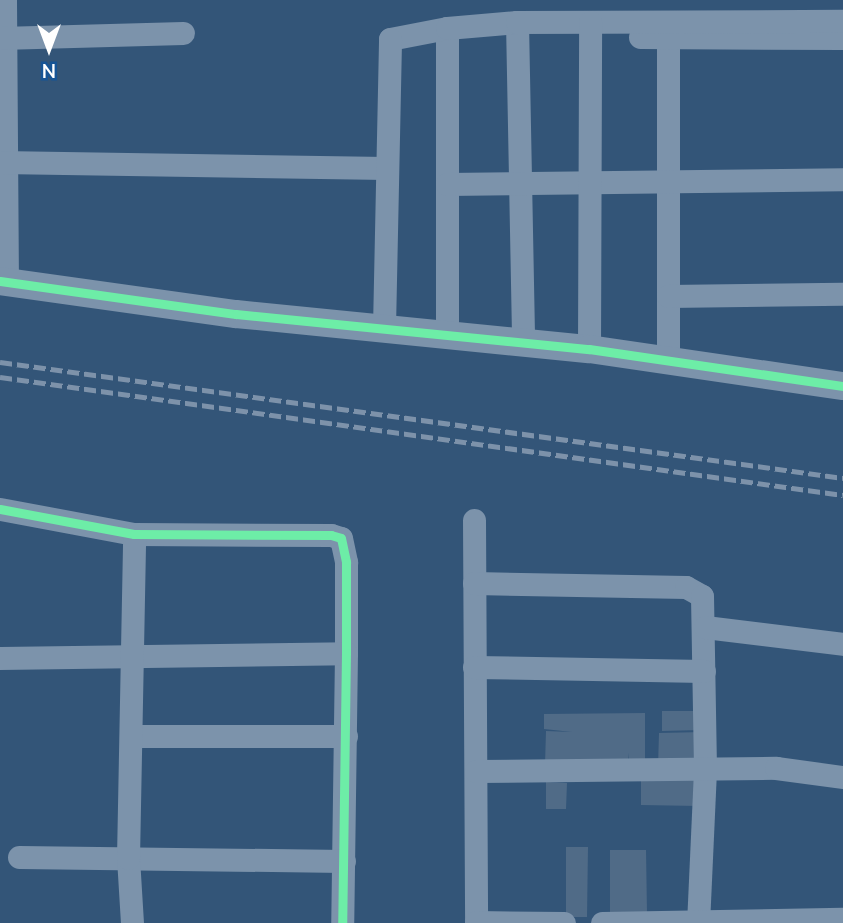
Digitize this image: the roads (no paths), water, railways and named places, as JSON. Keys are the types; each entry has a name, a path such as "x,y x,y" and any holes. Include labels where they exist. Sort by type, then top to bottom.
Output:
{"street":[{"path":"5,0 4,282 236,314 447,332 589,348 843,386"},
{"path":"384,328 390,39 517,30 590,30 622,20 668,29 703,20 843,21"},
{"path":"703,20 843,38"},
{"path":"668,29 668,360"},
{"path":"517,30 523,341"},
{"path":"589,348 590,30"},
{"path":"3,38 183,33"},
{"path":"447,35 447,332"},
{"path":"3,162 386,168"},
{"path":"447,184 843,179"},
{"path":"668,296 843,294"},
{"path":"0,509 134,534 338,536 346,562 342,923"},
{"path":"474,520 476,922 564,923"},
{"path":"132,923 128,858 134,534"},
{"path":"474,583 686,587 702,596 705,627 705,770 698,923"},
{"path":"705,627 843,644"},
{"path":"0,658 346,653"},
{"path":"474,667 704,671"},
{"path":"131,736 346,736"},
{"path":"476,771 776,768 843,777"},
{"path":"19,857 344,861"},
{"path":"603,923 843,919"}],"railway":[{"path":"0,362 843,478"},
{"path":"0,377 843,495"}]}
